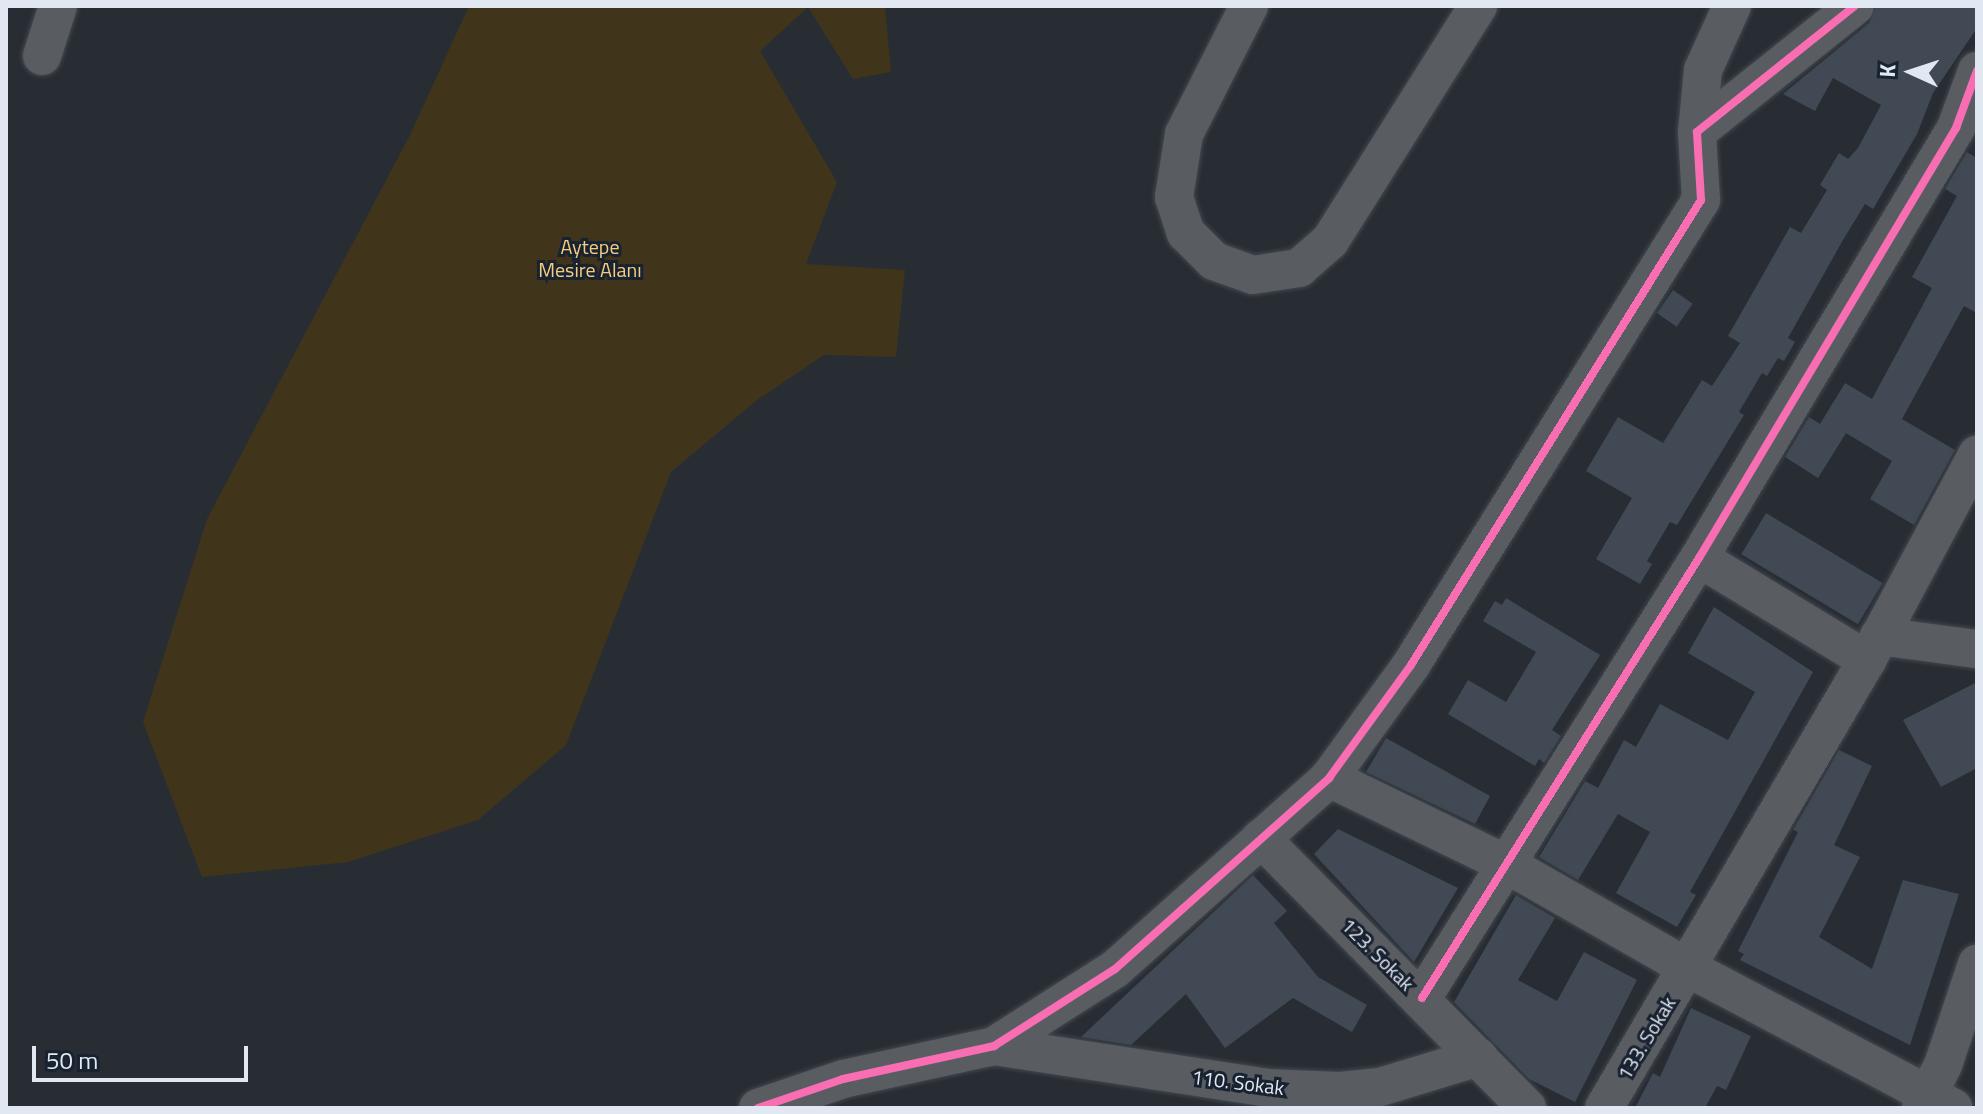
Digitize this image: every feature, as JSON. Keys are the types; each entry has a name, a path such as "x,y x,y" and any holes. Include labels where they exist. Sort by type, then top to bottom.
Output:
{"street":[{"path":"42,56 58,6"},
{"path":"1249,6 1184,134 1174,197 1186,233 1214,261 1253,275 1299,268 1330,241 1478,6"},
{"path":"758,1108 843,1079 994,1046 1115,969 1329,778 1411,665 1701,200 1697,132 1703,70 1732,6"},
{"path":"1697,132 1855,6"},
{"path":"1422,998 1699,558 1956,128 1977,71"},
{"name":"133. Sokak","path":"1604,1108 1873,648 1977,455"},
{"path":"1699,558 1873,648 1977,649"},
{"path":"1329,778 1506,864 1934,1104 1943,1065 1977,964"},
{"name":"123. Sokak","path":"1261,838 1422,998 1527,1108"},
{"name":"110. Sokak","path":"994,1046 1267,1088 1340,1091 1380,1087 1479,1057"}],"green space":[{"name":"Aytepe Mesire Alanı","path":"469,6 885,6 891,72 853,79 808,7 760,51 837,182 806,264 905,270 896,357 824,355 757,400 671,472 566,745 478,820 348,862 202,877 143,722 207,519 410,135"}],"building":[{"path":"1876,6 1977,6 1977,28 1933,93 1917,134 1873,209 1865,204 1843,240 1788,338 1795,342 1784,361 1778,358 1767,376 1762,373 1739,412 1744,415 1677,525 1670,522 1647,561 1652,564 1640,584 1596,559 1632,498 1586,471 1618,417 1663,443 1702,380 1712,386 1740,343 1728,336 1790,227 1801,233 1827,190 1820,185 1839,153 1848,159 1858,148 1881,105 1833,78 1815,111 1783,94 1869,23"},
{"path":"1967,152 1977,158 1977,313 1964,306 1902,419 1955,450 1914,525 1870,499 1892,461 1846,433 1818,478 1785,457 1809,417 1820,424 1845,383 1872,399 1932,288 1912,277 1957,196 1945,189"},
{"path":"1673,290 1693,304 1677,327 1657,313"},
{"path":"1766,513 1883,583 1858,624 1741,554"},
{"path":"1506,598 1600,655 1552,730 1561,736 1544,763 1539,759 1535,766 1448,714 1468,680 1506,702 1536,652 1483,621 1495,601 1502,605"},
{"path":"1714,607 1813,672 1690,892 1696,895 1677,927 1616,893 1650,832 1618,814 1578,880 1539,857 1585,781 1598,788 1624,740 1636,747 1660,704 1728,740 1755,692 1688,653"},
{"path":"1977,682 1977,768 1941,787 1903,720"},
{"path":"1386,738 1490,796 1475,824 1366,772"},
{"path":"1839,750 1872,766 1834,845 1860,857 1819,937 1872,969 1903,880 1959,894 1910,1045 1740,960 1744,954 1738,951 1798,832 1793,830"},
{"path":"1338,829 1458,888 1414,962 1314,854"},
{"path":"1253,875 1287,911 1274,923 1318,977 1367,1005 1352,1032 1293,998 1225,1048 1186,994 1131,1045 1081,1037"},
{"path":"1516,895 1555,918 1518,980 1557,1001 1584,952 1637,980 1575,1102 1529,1079 1454,1002"},
{"path":"1691,1008 1751,1036 1726,1090 1717,1086 1705,1108 1635,1108 1653,1073 1660,1077"}],"cycle path":[{"path":"758,1108 843,1079 994,1046 1115,969 1329,778 1411,665 1701,200 1697,132 1855,6"},
{"path":"1422,998 1699,558 1956,128 1977,71"}]}
